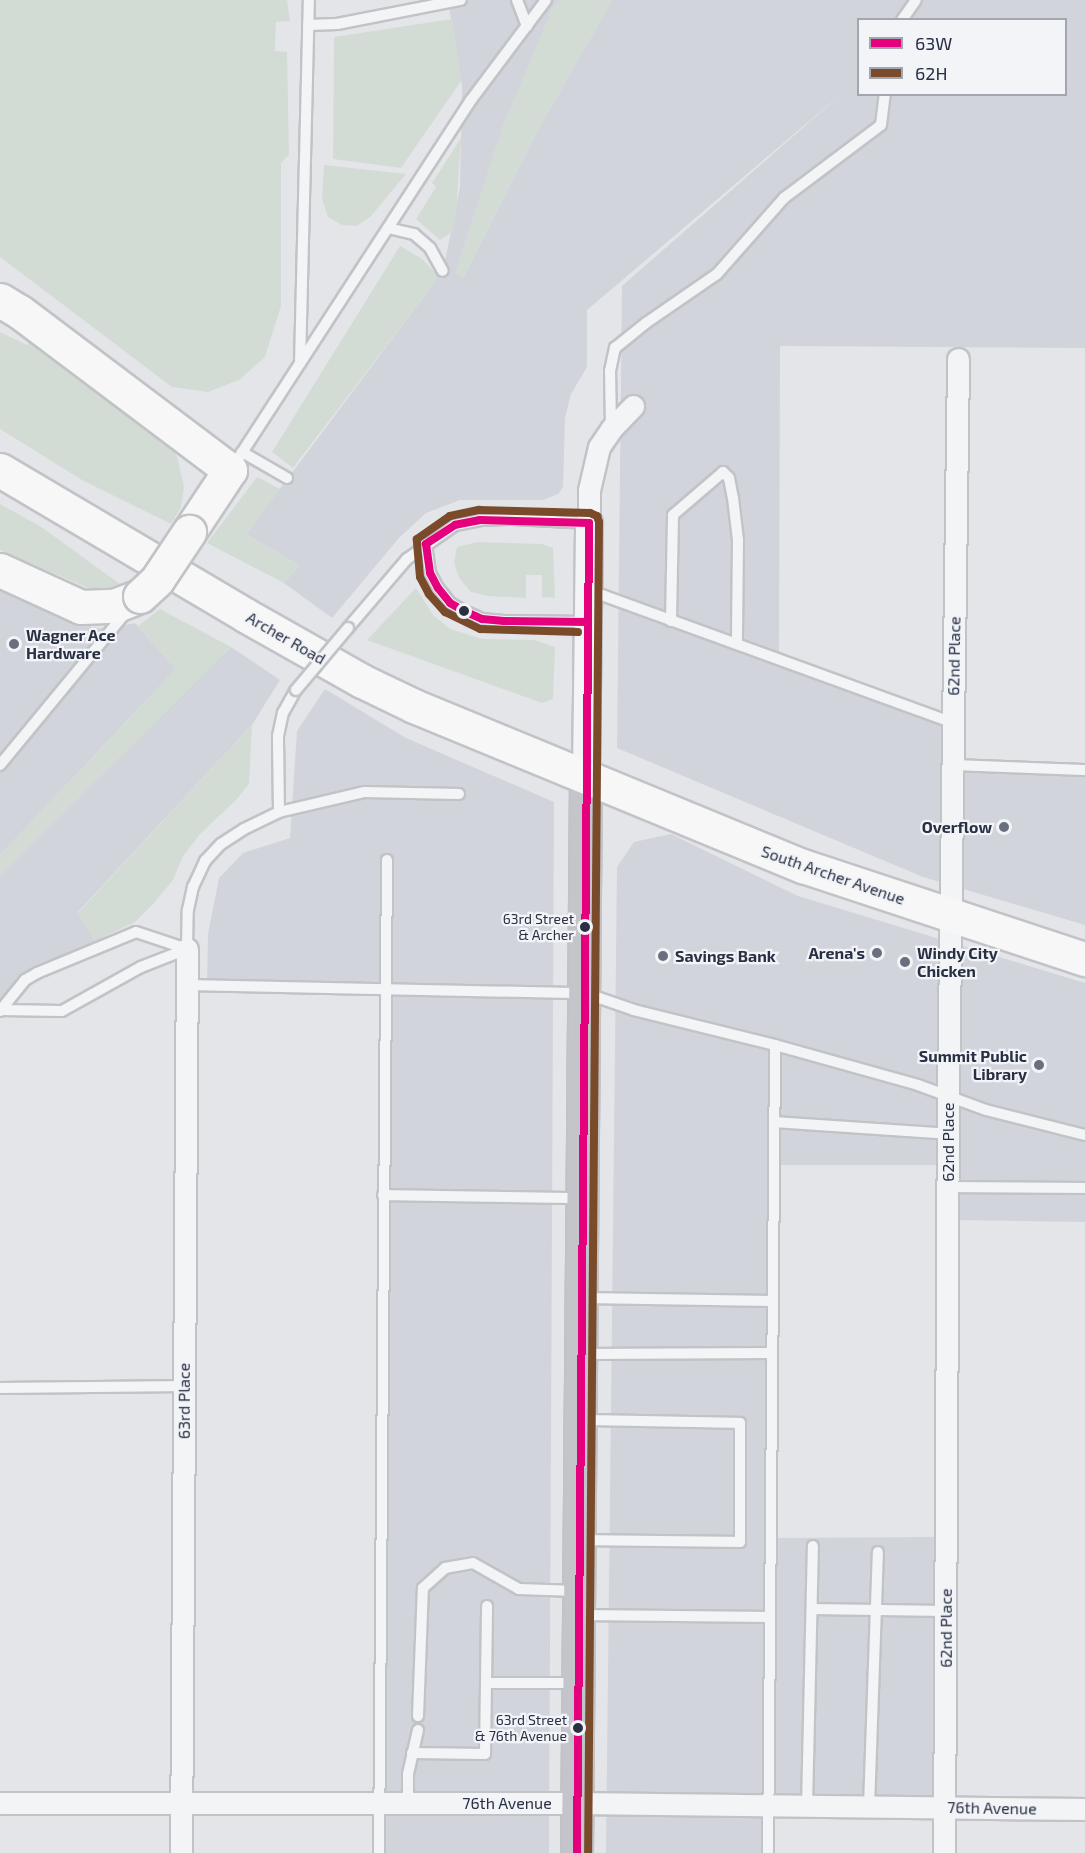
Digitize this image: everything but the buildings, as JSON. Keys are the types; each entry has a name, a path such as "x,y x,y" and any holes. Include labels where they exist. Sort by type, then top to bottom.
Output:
{"main road":[{"path":"0,300 236,461 157,580 140,596 114,606 81,606 0,570"},
{"name":"Archer Road","path":"0,470 362,681 414,706 586,775"},
{"path":"577,1853 586,775"},
{"name":"South Archer Avenue","path":"586,775 776,856 1085,959"}],"street":[{"name":"62nd Place","path":"944,1853 948,1096 958,359"},
{"path":"586,775 589,523 592,468 610,429 633,406"},
{"name":"63rd Place","path":"181,1853 187,950"},
{"name":"76th Avenue","path":"0,1803 578,1803 1085,1809"}],"lane":[{"path":"300,363 309,0"},
{"path":"309,25 338,24 461,0"},
{"path":"518,0 527,26"},
{"path":"287,478 236,461 471,100 546,0"},
{"path":"903,18 916,0"},
{"path":"610,429 610,371 615,348 646,323 717,274 784,198 881,125 885,96"},
{"path":"388,228 414,234 430,249 443,271"},
{"path":"671,621 673,515 723,472 729,478 738,540 737,645"},
{"path":"279,812 278,735 283,713 296,690 407,559 454,525 480,520 589,523"},
{"path":"426,544 430,573 438,588 450,603 464,611 482,619 504,621 588,621"},
{"path":"588,590 953,723"},
{"path":"0,765 140,596"},
{"path":"952,765 1085,771"},
{"path":"187,950 188,910 193,887 205,861 221,844 244,829 279,812 364,792 459,794"},
{"path":"379,1853 387,860"},
{"path":"0,1011 25,980 37,973 136,932 187,950"},
{"path":"0,1011 62,1011 141,967 187,950"},
{"path":"187,985 385,987 585,993 634,1011 775,1045 918,1085 986,1110 1085,1135"},
{"path":"768,1853 775,1045"},
{"path":"774,1122 948,1134"},
{"path":"948,1186 1085,1188"},
{"path":"383,1194 583,1198"},
{"path":"582,1298 773,1301"},
{"path":"581,1354 772,1353"},
{"path":"0,1388 184,1386"},
{"path":"580,1540 740,1542 740,1423 581,1420"},
{"path":"807,1806 813,1546"},
{"path":"869,1807 878,1552"},
{"path":"418,1716 423,1588 446,1568 472,1563 519,1589 579,1603 770,1617"},
{"path":"412,1753 485,1754 487,1606"},
{"path":"812,1609 946,1611"},
{"path":"486,1683 578,1683"},
{"path":"408,1803 408,1774 418,1730"}],"shaded area":[{"path":"0,0 287,0 290,21 276,22 275,51 287,52 289,155 281,163 281,306 265,357 239,380 208,392 172,387 0,257"},
{"path":"448,0 559,0 552,9 463,278 535,135 612,0 1085,0 1085,348 780,346 779,652 946,716 946,762 1085,763 1085,925 923,877 617,748 622,286 846,90 587,310 587,367 571,394 565,418 563,487 558,494 543,500 460,500 426,513 399,538 332,618 284,583 299,565 246,534 443,271 460,187 462,87"},
{"path":"559,0 612,0 535,135 463,278 455,273 502,128 552,9"},
{"path":"452,19 461,81 401,168 333,159 334,37"},
{"path":"461,138 456,214 452,232 440,240 416,219 436,187 432,183"},
{"path":"324,165 406,174 370,217 357,226 342,225 328,217 322,199"},
{"path":"400,246 422,259 439,277 293,468 272,452"},
{"path":"0,332 27,345 30,341 169,446 177,456 184,487 181,507 171,524 82,480 0,429"},
{"path":"257,477 280,489 246,534 299,565 284,583 207,543"},
{"path":"0,504 40,526 120,584 109,588 90,589 0,550"},
{"path":"477,542 542,544 553,548 555,598 542,597 542,575 526,575 526,598 487,596 471,592 459,578 454,562 457,547"},
{"path":"0,587 92,627 107,629 135,623 176,669 0,855"},
{"path":"416,588 433,615 450,629 482,639 534,640 555,647 553,699 542,703 367,640"},
{"path":"160,609 231,647 0,876 0,855 176,669 138,626"},
{"path":"231,647 280,680 252,725 78,912 95,941 22,973 0,1001 0,875"},
{"path":"325,689 406,738 554,802 549,1853 378,1853 385,988 207,985 208,934 219,878 243,853 290,838 297,731"},
{"path":"252,725 249,784 236,800 201,833 183,856 173,880 154,903 135,922 95,941 78,913"},
{"path":"671,834 798,896 1085,983 1085,1222 953,1220 952,1165 779,1165 776,1538 941,1537 940,1813 772,1808 771,1853 606,1853 617,867 634,842"}],"transit line":[{"name":"62H","path":"578,632 480,629 445,612 429,594 420,577 417,539 450,516 479,510 590,513 597,516 599,522 588,1853"},
{"name":"63W","path":"577,1853 589,523 480,520 455,525 426,544 430,573 438,588 450,603 464,611 482,619 504,621 588,622"}],"place":[{"name":"Wagner Ace Hardware","path":"14,644"},
{"name":"Overflow","path":"1004,827"},
{"name":"63rd Street & Archer","path":"585,927"},
{"name":"Arena's","path":"877,953"},
{"name":"Savings Bank","path":"663,956"},
{"name":"Windy City Chicken","path":"905,962"},
{"name":"Summit Public Library","path":"1039,1065"},
{"name":"63rd Street & 76th Avenue","path":"578,1728"}]}
